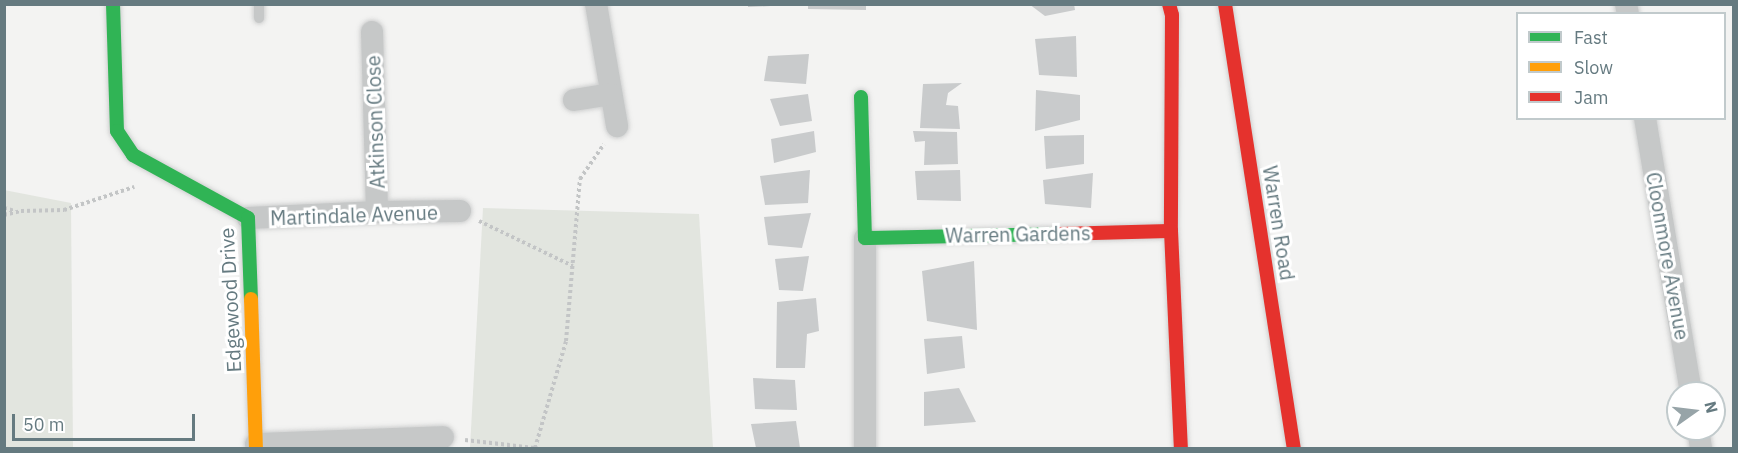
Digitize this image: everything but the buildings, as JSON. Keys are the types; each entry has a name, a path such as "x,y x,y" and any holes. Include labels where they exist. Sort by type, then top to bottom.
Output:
{"street":[{"name":"Edgewood Drive","path":"113,4 117,131 133,155 248,218 256,446"},
{"path":"596,4 617,126"},
{"path":"1169,4 1172,15 1171,231 1182,448"},
{"name":"Warren Road","path":"1225,4 1294,448"},
{"name":"Atkinson Close","path":"372,32 378,212"},
{"path":"574,100 611,94"},
{"path":"861,97 865,238 865,448"},
{"name":"Cloonmore Avenue","path":"1645,120 1689,381"},
{"name":"Martindale Avenue","path":"248,218 460,211"},
{"name":"Warren Gardens","path":"865,238 1171,231"},
{"path":"256,446 443,437"}],"lane":[{"path":"259,4 259,18"}],"path":[{"path":"443,437 535,448 566,341 580,179 617,126"},
{"path":"4,215 64,210 169,175"},
{"path":"4,208 19,212"},
{"path":"460,211 573,266"}],"shaded area":[{"path":"4,190 71,203 73,448 5,448"},
{"path":"483,208 699,214 713,448 470,448"}],"traffic: fast":[{"path":"113,4 117,131 133,155 248,218 251,299"},
{"path":"861,97 865,238 1055,234"}],"traffic: slow":[{"path":"251,299 256,448"}],"traffic: jam":[{"path":"1169,4 1172,15 1171,231 1181,448"},
{"path":"1225,4 1294,448"},
{"path":"1055,234 1171,231"}]}
